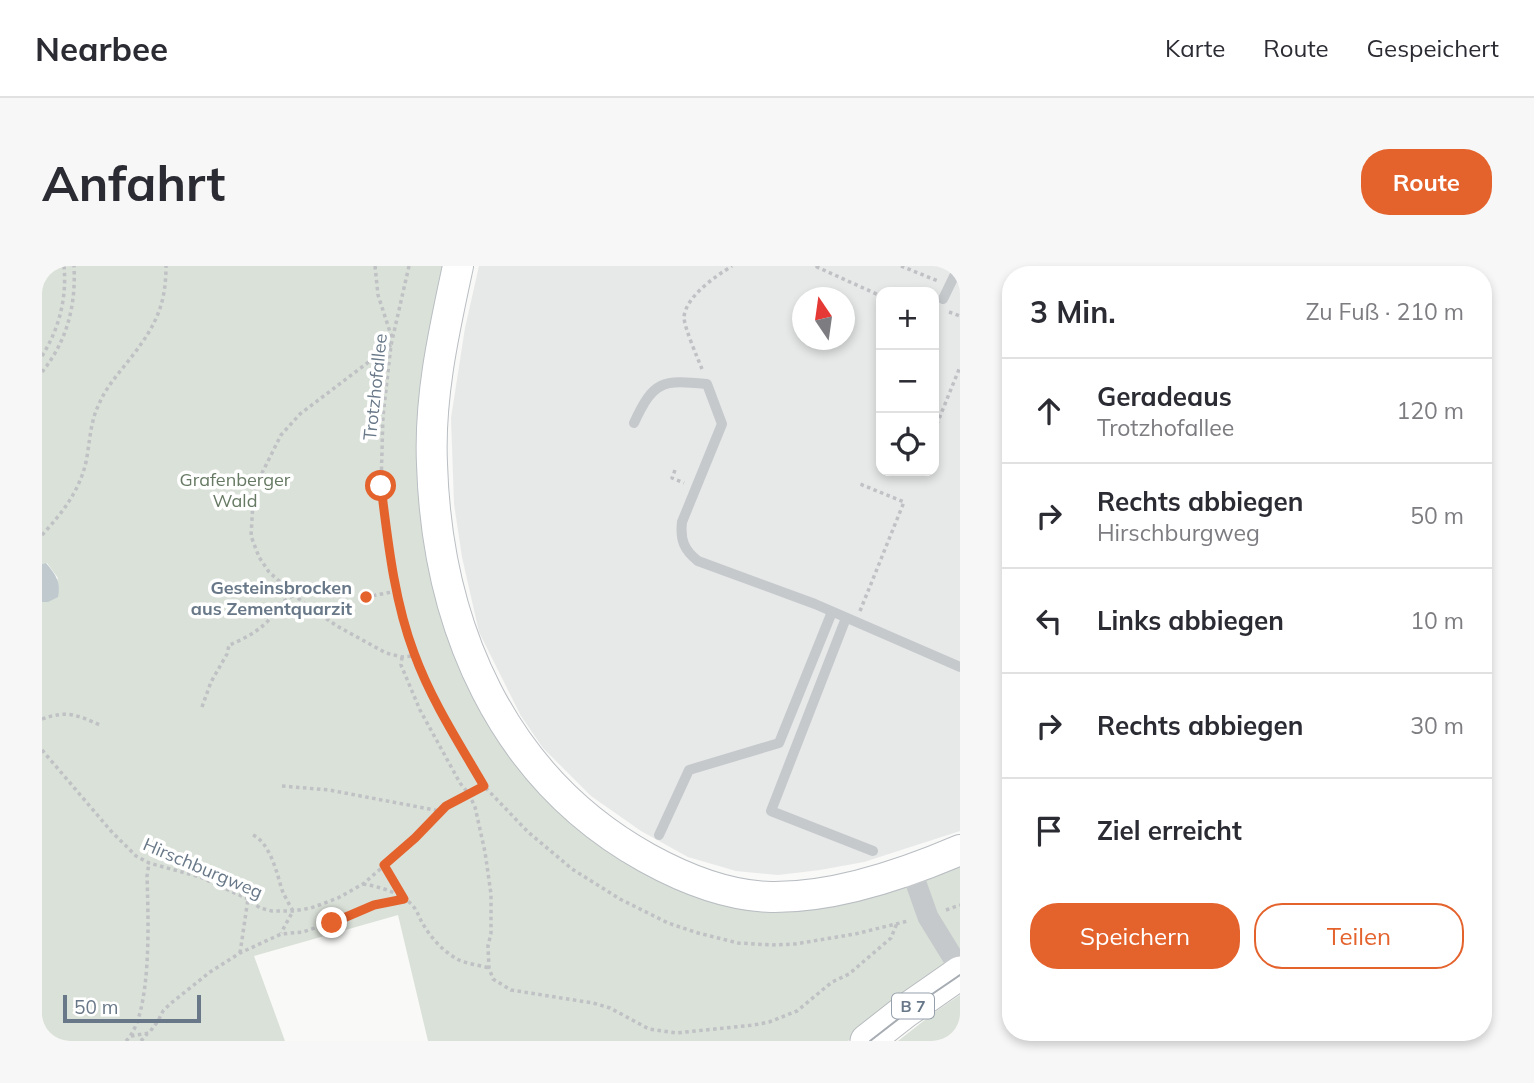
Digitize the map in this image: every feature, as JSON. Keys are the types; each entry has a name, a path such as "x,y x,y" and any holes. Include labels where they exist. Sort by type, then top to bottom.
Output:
{"main road":[{"name":"B 7","path":"867,1041 960,971"}],"street":[{"path":"458,266 434,399 432,466 438,529 450,593 463,638 497,711 522,750 553,786 622,843 665,868 718,889 757,896 794,897 863,883 911,869 960,850"},
{"path":"911,869 928,917 960,971"}],"lane":[{"path":"943,299 959,266"},
{"path":"635,423 649,394 656,388 680,382 707,384 722,424 682,522 681,534 689,554 698,561 832,612 960,667"},
{"path":"659,835 689,770 779,743 832,612"},
{"path":"850,620 771,811 873,851"}],"path":[{"path":"42,356 51,342 60,318 64,298 64,266"},
{"path":"42,372 60,346 67,330 74,298 74,266"},
{"path":"42,535 70,502 77,489 86,461 93,420 104,393 156,322 166,284 166,266"},
{"path":"374,266 392,343 300,414 281,435 258,481 253,502 251,536 259,557 269,572 294,595 370,645 402,657 415,656"},
{"name":"Trotzhofallee","path":"409,266 392,343 383,415 381,486 397,591 415,656 451,730 484,786"},
{"path":"707,384 684,318 687,307 707,283 732,266"},
{"path":"817,266 876,294"},
{"path":"901,266 950,286"},
{"path":"939,419 960,367"},
{"path":"675,470 672,478 695,488"},
{"path":"850,620 904,502 860,484"},
{"path":"895,498 897,492"},
{"path":"366,597 397,591"},
{"path":"202,707 229,645 256,631 276,611 278,605 294,595"},
{"path":"402,657 401,665 420,710 460,783 469,794 480,825 489,874 489,968 494,979 511,990 601,1005 649,1029 676,1033 769,1022 797,1012 832,982 849,974 891,938 897,923"},
{"path":"42,719 67,713 100,725"},
{"name":"Hirschburgweg","path":"42,750 111,831 136,856 149,863 200,877 260,908 272,911 293,911 323,905 363,884 446,806 484,786"},
{"path":"282,786 329,790 440,811"},
{"path":"253,835 258,837 274,863 293,911 281,934"},
{"path":"125,1041 131,1036 142,1007 148,959 149,863"},
{"path":"384,865 404,899"},
{"path":"363,884 386,889 412,904 433,939 446,950 460,960 489,968"},
{"path":"141,1041 170,1004 210,972 240,953 281,934 303,932 350,916 363,908 404,899"},
{"path":"240,953 248,900"},
{"path":"131,1036 149,1033"}],"shaded area":[{"path":"479,266 960,266 960,831 864,862 778,875 736,871 688,857 641,831 591,796 543,748 521,716 479,632 462,557 454,504 451,418 465,328"},
{"path":"46,563 57,579 59,592 58,597 42,602 42,564"}],"green space":[{"name":"Grafenberger Wald","path":"42,266 453,266 432,530 534,774 724,897 960,856 960,959 922,983 848,1041 428,1041 398,915 254,956 285,1041 42,1041 42,602 48,602 58,578 47,563 42,564"},
{"path":"960,995 960,1041 898,1041 935,1012"}],"tram line":[{"path":"870,1041 960,975"}],"place":[{"name":"Gesteinsbrocken aus Zementquarzit","path":"366,597"}],"route":[{"path":"332,923 363,908 404,899 384,865 446,806 484,786 451,730 415,656 397,591 381,486"}]}
